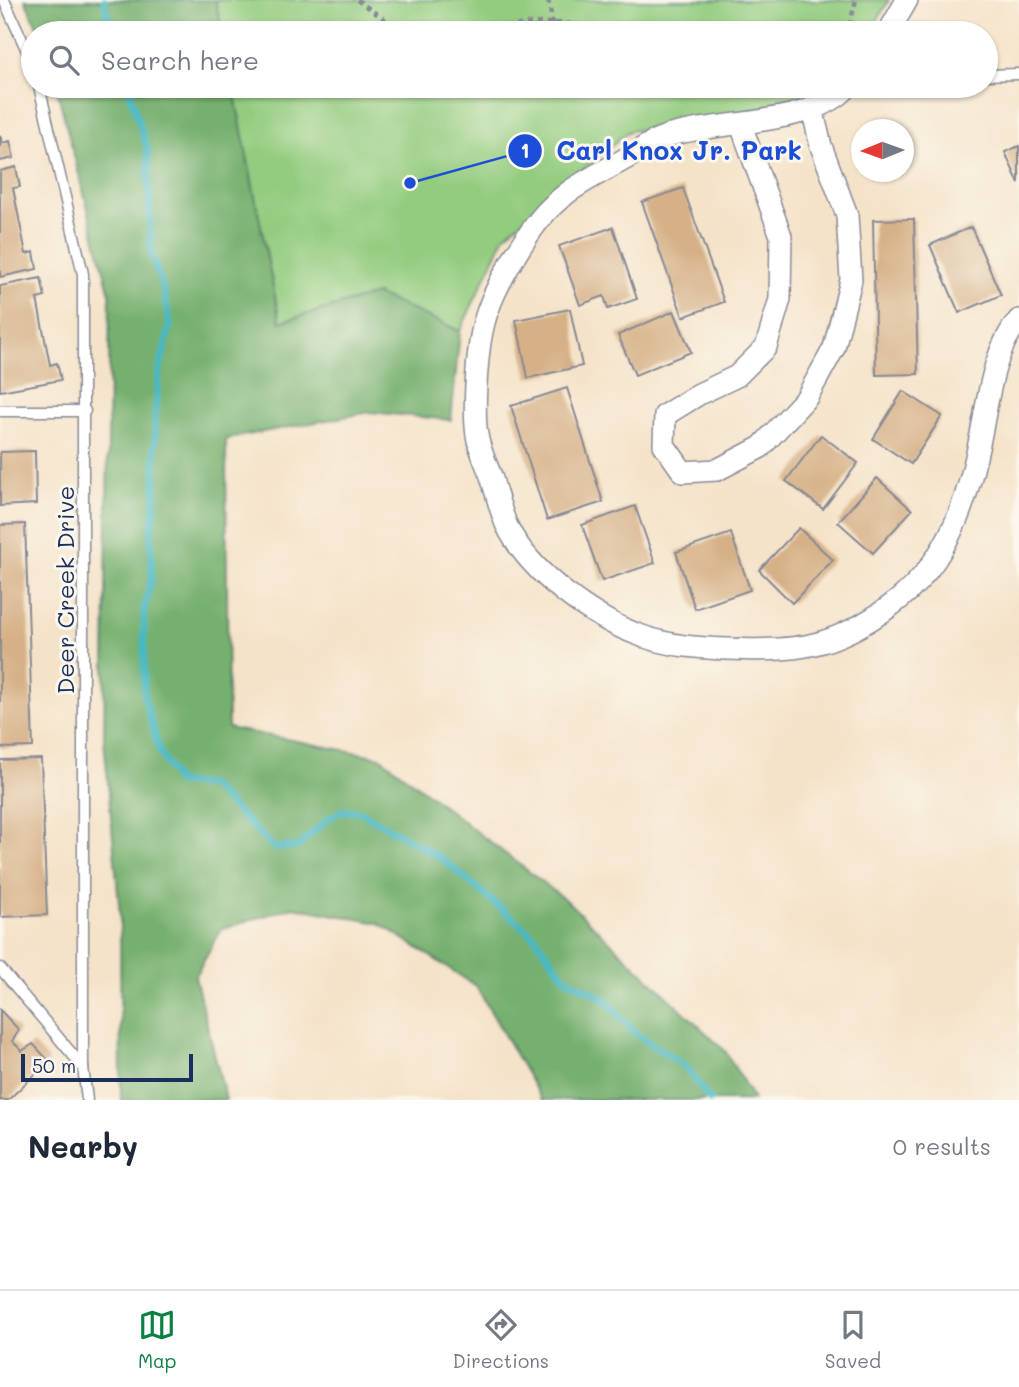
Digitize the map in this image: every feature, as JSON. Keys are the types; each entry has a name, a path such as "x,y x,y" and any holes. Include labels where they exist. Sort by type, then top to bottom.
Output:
{"street":[{"path":"895,21 907,0"},
{"path":"837,98 812,108 741,125 664,137 561,195 532,229 483,324 477,434 507,526 558,588 605,619 642,636 684,647 782,652 817,645 854,630 892,606 944,550 960,516 976,463 991,383 1008,332 1019,320"},
{"path":"741,125 781,236 780,299 766,347 737,376 699,394 665,415 664,445 683,472 717,470 761,447 807,397 834,348 852,280 846,215 821,146 812,108"}],"lane":[{"path":"4,0 21,38"},
{"path":"998,75 1019,74"},
{"name":"Deer Creek Drive","path":"42,98 83,274 83,1067 87,1100"},
{"path":"0,411 85,411"},
{"path":"0,968 83,1067"}],"path":[{"path":"357,0 387,21"},
{"path":"548,0 552,21"},
{"path":"851,21 856,0"}],"green space":[{"path":"25,0 215,0 220,21 35,21"},
{"path":"215,0 889,0 877,21 220,21"},
{"path":"59,98 235,98 280,322 376,294 460,331 451,420 370,412 226,439 228,728 380,757 568,902 725,1051 754,1100 542,1100 476,986 379,923 293,907 221,929 195,977 226,1100 121,1100 120,915 104,740 110,294"},
{"path":"235,98 798,98 777,113 629,131 505,235 460,331 376,294 280,323"}],"building":[{"path":"0,136 3,143 10,141 14,158 0,161"},
{"path":"1019,146 1019,184 1005,152"},
{"path":"16,167 20,187 13,188 26,254 34,252 37,269 0,277 0,171"},
{"path":"683,188 724,302 683,317 642,202"},
{"path":"914,219 918,374 876,375 873,220"},
{"path":"613,227 637,299 608,309 604,296 580,305 559,246"},
{"path":"971,227 1001,295 959,313 930,245"},
{"path":"41,278 45,297 37,299 50,365 57,363 61,380 0,391 0,286"},
{"path":"570,309 582,366 528,378 516,320"},
{"path":"674,311 691,352 635,375 618,335"},
{"path":"567,388 603,502 547,520 511,406"},
{"path":"903,391 942,416 911,464 873,439"},
{"path":"821,435 858,463 823,509 786,481"},
{"path":"35,451 36,504 0,506 0,452"},
{"path":"877,478 912,510 873,553 838,522"},
{"path":"635,506 655,563 602,581 582,525"},
{"path":"25,524 33,747 0,748 0,525"},
{"path":"799,528 833,560 792,603 759,570"},
{"path":"731,533 750,590 695,609 676,552"},
{"path":"41,759 47,915 0,917 0,760"},
{"path":"0,1010 19,1030 12,1041 22,1051 33,1044 49,1061 8,1100 0,1100"}],"waterway":[{"path":"104,0 108,21"},
{"path":"132,98 148,152 151,253 164,292 170,324 159,373 155,417 155,505 151,534 152,577 144,609 144,696 159,750 177,783 210,785 274,848 297,847 329,818 342,811 359,811 441,858 534,936 565,978 605,999 635,1033 686,1067 710,1100"}],"place":[{"name":"Carl Knox Jr. Park","path":"410,183"}]}
